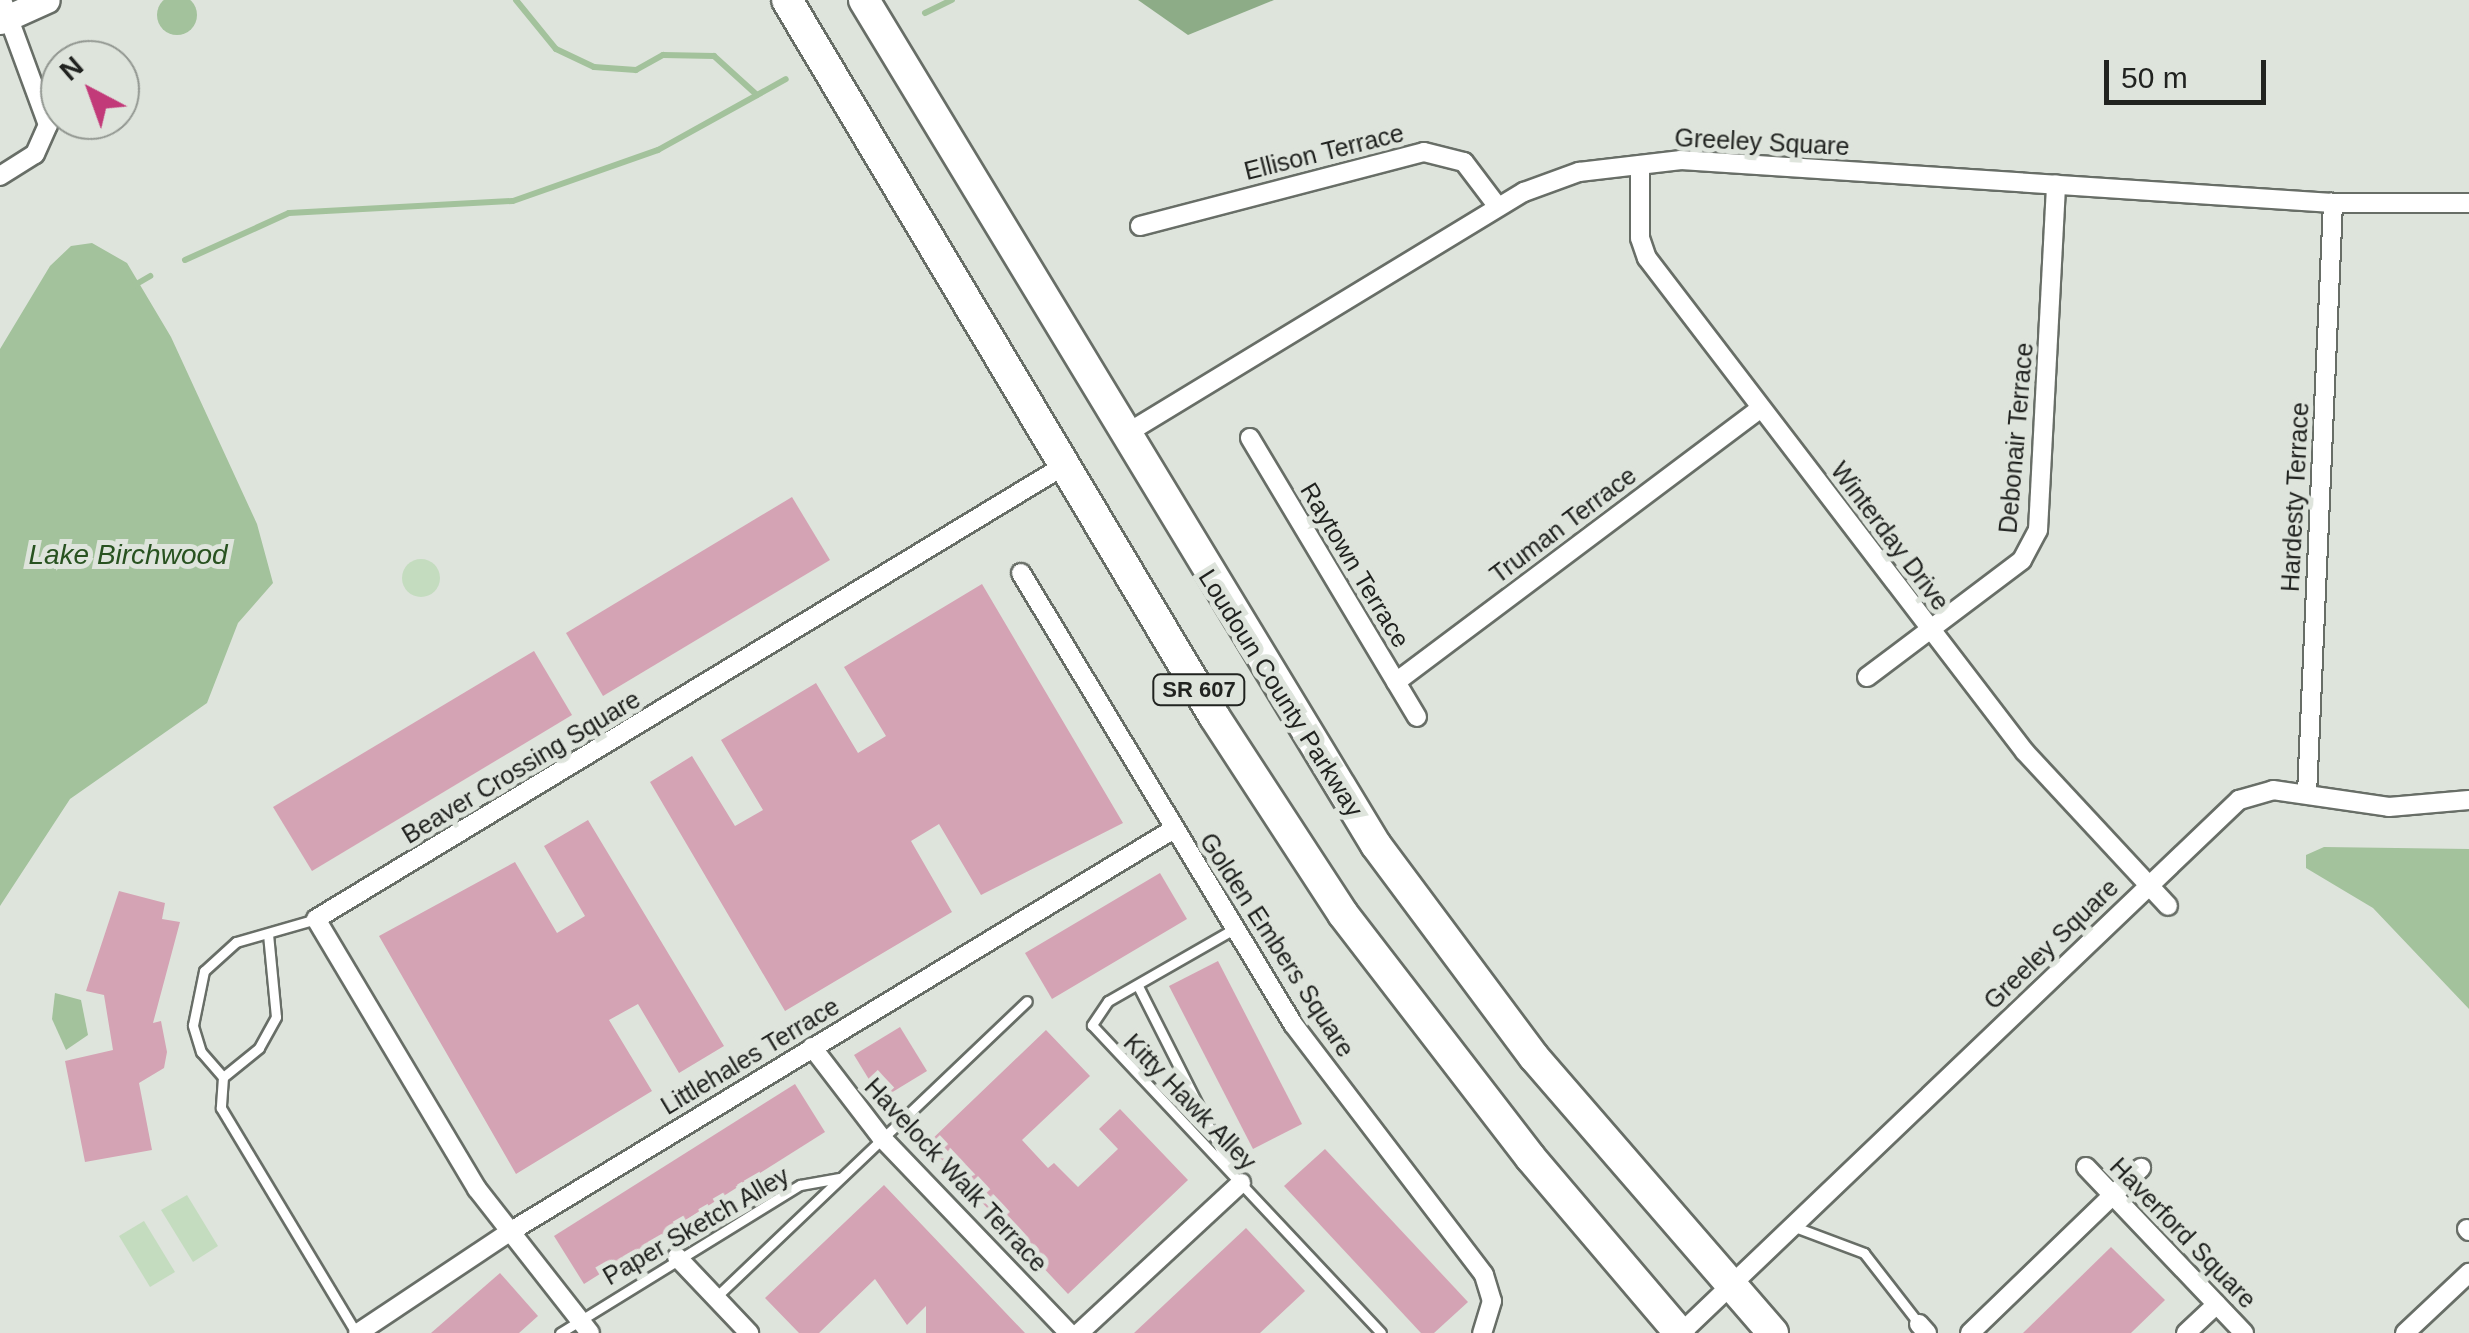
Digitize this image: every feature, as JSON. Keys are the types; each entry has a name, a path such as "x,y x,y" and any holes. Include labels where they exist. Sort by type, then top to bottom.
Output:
{"main road":[{"name":"SR 607","path":"788,0 1065,465 1343,914 1530,1157 1680,1333"},
{"name":"Loudoun County Parkway","path":"864,0 1269,679 1434,928 1732,1288 1774,1333"}],"street":[{"path":"0,176 36,154 48,125 3,13 48,0"},
{"name":"Ellison Terrace","path":"1140,226 1424,152 1464,162 1498,208"},
{"name":"Greeley Square","path":"1124,436 1551,179 1680,160 2334,203 2469,203"},
{"name":"Winterday Drive","path":"1640,165 1640,238 1647,258 2025,752 2168,906"},
{"name":"Debonair Terrace","path":"1867,678 2022,560 2038,530 2056,184"},
{"name":"Hardesty Terrace","path":"2308,794 2334,203"},
{"name":"Truman Terrace","path":"1396,682 1761,408"},
{"name":"Raytown Terrace","path":"1250,438 1417,717"},
{"name":"Beaver Crossing Square","path":"316,919 1065,465"},
{"name":"Golden Embers Square","path":"1021,573 1232,930 1484,1275 1492,1301 1482,1333"},
{"name":"Greeley Square","path":"1680,1333 1732,1288 2239,800 2256,792 2308,794 2390,807 2469,800"},
{"name":"Littlehales Terrace","path":"357,1333 508,1233 1172,830"},
{"path":"316,919 508,1233 584,1327"},
{"name":"Havelock Walk Terrace","path":"812,1048 882,1137 1069,1333"},
{"name":"Haverford Square","path":"2086,1167 2244,1333"},
{"path":"1970,1333 2142,1168"},
{"path":"1079,1333 1236,1177"},
{"path":"678,1257 749,1333"},
{"path":"2406,1333 2469,1274"},
{"path":"2186,1333 2217,1304"}],"lane":[{"path":"316,919 223,948 197,985 196,1040 223,1077 225,1118 357,1333"},
{"name":"Kitty Hawk Alley","path":"1232,930 1098,1009 1095,1034 1236,1177 1381,1333"},
{"path":"223,1077 259,1048 276,1017 268,934"},
{"path":"1138,986 1236,1177"},
{"path":"716,1298 1028,1002"},
{"name":"Paper Sketch Alley","path":"560,1333 584,1327 678,1257 800,1185 839,1178"},
{"path":"1795,1227 1864,1254 1923,1329"}],"shaded area":[{"path":"1138,0 1274,0 1188,35"},
{"path":"421,559 435,564 440,578 435,592 421,597 407,592 402,578 407,564"},
{"path":"187,1195 218,1246 193,1262 161,1210"},
{"path":"144,1221 175,1272 150,1287 119,1236"}],"water":[{"path":"177,-5 191,1 197,15 191,29 177,35 163,29 157,15 163,1"},
{"name":"Lake Birchwood","path":"92,243 127,263 171,337 257,524 273,583 238,623 207,703 70,799 0,906 0,349 50,266 71,246"},
{"path":"2324,847 2469,849 2469,1009 2373,908 2306,868 2306,855"},
{"path":"55,993 81,1000 88,1035 66,1050 52,1019"}],"building":[{"path":"792,497 830,560 603,696 566,633"},
{"path":"982,584 1123,823 981,895 939,824 911,841 952,912 785,1011 650,782 692,756 735,826 763,810 721,740 816,683 858,753 886,736 844,667"},
{"path":"534,651 572,715 312,871 273,807"},
{"path":"588,820 724,1046 679,1073 638,1004 609,1020 652,1091 516,1174 379,936 515,862 557,933 585,916 544,846"},
{"path":"1160,873 1187,919 1052,999 1025,953"},
{"path":"119,891 165,903 162,919 180,922 153,1023 161,1021 167,1052 164,1068 139,1083 152,1150 85,1162 65,1061 113,1050 104,995 86,991"},
{"path":"1218,961 1302,1124 1253,1149 1169,986"},
{"path":"900,1027 927,1071 881,1099 854,1055"},
{"path":"1046,1030 1090,1076 1022,1140 1048,1168 1054,1163 1078,1187 1118,1149 1099,1129 1120,1109 1188,1180 1068,1294 927,1144"},
{"path":"795,1084 825,1132 584,1284 554,1236"},
{"path":"1325,1149 1468,1302 1434,1333 1421,1333 1284,1186"},
{"path":"884,1185 1025,1333 926,1333 926,1306 907,1325 875,1279 819,1333 799,1333 765,1298"},
{"path":"1246,1228 1305,1291 1260,1333 1134,1333"},
{"path":"2111,1247 2165,1300 2131,1333 2023,1333"},
{"path":"500,1273 538,1316 519,1333 431,1333"}],"waterway":[{"path":"516,0 556,49 594,67 636,70 663,55 714,56 757,95"},
{"path":"925,13 952,0"},
{"path":"185,260 289,213 513,201 658,150 786,79"},
{"path":"133,286 150,276"}]}
